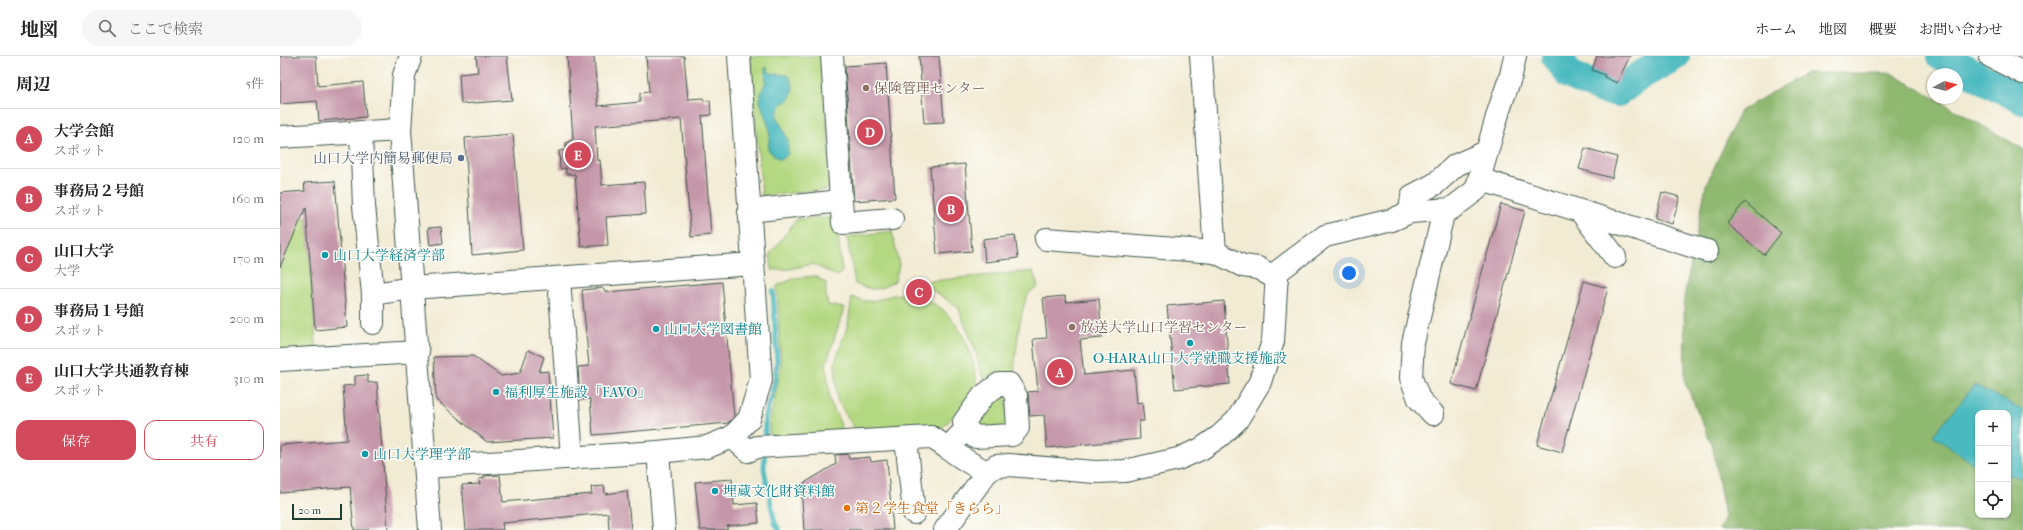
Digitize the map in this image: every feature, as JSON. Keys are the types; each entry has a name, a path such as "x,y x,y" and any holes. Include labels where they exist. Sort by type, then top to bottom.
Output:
{"street":[{"path":"411,56 404,75 400,130 418,352 430,530"},
{"path":"426,467 658,452 707,447 732,437 749,420 761,380 739,56"},
{"path":"832,56 843,223 892,219"},
{"path":"1201,56 1215,252"},
{"path":"945,530 987,472 996,466 1010,465 1095,472 1125,471 1178,459 1201,449 1220,436 1237,420 1260,382 1273,341 1278,272 1325,236 1392,220 1410,212 1451,209 1476,190 1498,110 1511,75 1515,56"},
{"path":"1990,56 2023,73"},
{"path":"280,137 400,130"},
{"path":"361,132 364,206 373,294 373,323"},
{"path":"1410,212 1412,196 1435,184 1456,164 1486,152"},
{"path":"1479,180 1707,251"},
{"path":"749,211 841,202"},
{"path":"1434,414 1419,399 1411,378 1413,343 1444,210"},
{"path":"1581,212 1615,257"},
{"path":"1046,239 1215,252 1243,266 1258,268 1277,279"},
{"path":"373,294 412,288 752,264"},
{"path":"559,278 572,458"},
{"path":"280,360 418,352"},
{"path":"948,448 966,429"},
{"path":"732,437 748,451 765,446 931,437 948,448 965,462 987,472"},
{"path":"906,438 914,514"},
{"path":"658,452 664,530"}],"green space":[{"path":"750,56 822,56 832,189 762,196"},
{"path":"1806,73 1891,73 1927,94 1927,104 1945,104 2023,149 2023,530 1719,530 1725,517 1713,448 1685,382 1684,298 1706,185 1740,111"},
{"path":"836,217 842,272 837,276 813,264 789,269 772,270 770,254 797,219"},
{"path":"307,218 317,357 280,360 280,220"},
{"path":"892,231 899,265 895,281 884,287 875,289 866,288 855,284 847,237"},
{"path":"1033,271 1038,287 1030,292 1026,298 1023,308 1016,348 1014,381 1002,374 995,374 983,380 975,350 958,307 920,282"},
{"path":"815,276 826,283 826,297 828,305 844,308 826,364 830,401 841,425 838,436 770,439 769,424 781,368 777,286 795,278"},
{"path":"911,294 927,300 942,309 957,326 972,357 975,369 977,391 943,427 858,434 837,400 835,363 848,324 852,297 870,301 894,295"},
{"path":"993,395 1006,395 1009,424 1005,429 983,432 972,423"}],"water":[{"path":"765,68 768,68 768,72 770,73 789,76 793,86 792,94 788,100 781,104 777,115 788,140 788,154 783,159 778,159 768,150 770,131 759,98 766,81"},
{"path":"1975,385 2023,410 2023,478 2011,476 2011,410 1975,410 1975,465 1933,435"}],"building":[{"path":"280,56 316,56 318,86 363,82 366,117 319,121 317,101 280,104"},
{"path":"476,56 507,56 512,100 461,104 459,74 478,72"},
{"path":"567,56 594,56 598,106 640,102 640,93 649,92 646,56 684,56 688,99 703,98 704,101 710,100 711,115 702,116 711,235 691,237 681,119 595,126 597,161 600,160 602,185 644,182 646,214 606,217 608,245 581,247 575,174 566,174 566,168 560,169 559,151 566,150 566,143 573,139"},
{"path":"919,56 939,56 944,122 924,123"},
{"path":"1597,56 1630,56 1617,83 1604,77 1605,75 1592,70"},
{"path":"886,63 895,198 854,201 845,66"},
{"path":"513,134 523,250 472,255 465,138"},
{"path":"1585,148 1617,157 1612,178 1579,169"},
{"path":"965,164 972,251 937,254 930,167"},
{"name":"山口大学経済学部","path":"335,181 347,327 315,330 306,208 280,267 280,193 305,191 304,183"},
{"path":"1662,192 1680,197 1672,224 1655,219"},
{"path":"1745,202 1781,233 1764,255 1727,223"},
{"path":"1501,204 1525,211 1476,391 1451,384"},
{"path":"441,227 443,243 430,245 428,228"},
{"path":"1015,235 1018,258 985,262 983,239"},
{"path":"1584,281 1608,288 1562,452 1537,445"},
{"name":"山口大学図書館","path":"722,282 734,417 728,423 593,435 590,399 580,400 578,367 589,366 582,290 602,288 606,292"},
{"path":"1065,296 1066,302 1099,299 1102,338 1080,340 1084,375 1134,370 1137,403 1142,402 1144,421 1139,421 1140,439 1047,448 1044,415 1030,416 1028,392 1038,391 1033,339 1047,338 1043,298"},
{"name":"O-HARA山口大学就職支援施設","path":"1224,301 1230,384 1175,389 1167,306"},
{"name":"福利厚生施設「FAVO」","path":"528,350 544,357 539,372 548,371 553,438 487,442 436,400 434,357 473,356 501,376 520,373"},
{"name":"山口大学理学部","path":"368,375 368,383 377,382 388,530 354,530 350,487 280,493 280,445 347,440 343,386 355,385 355,376"},
{"name":"第２学生食堂「きらら」","path":"848,454 849,459 870,457 871,462 887,460 893,530 804,530 801,485 836,464 835,455"},
{"path":"500,475 503,502 592,494 591,487 604,486 605,494 627,491 631,530 609,530 608,513 502,523 503,530 466,530 462,485 480,484 479,479 484,478 484,476"},
{"path":"732,479 734,505 757,503 759,523 727,526 727,530 700,530 695,482"}],"waterway":[{"path":"1556,56 1570,75 1602,89 1618,92 1641,75 1675,56"},
{"path":"1941,56 2023,100"},
{"path":"765,441 765,417 775,382 777,361 773,291"},
{"path":"765,451 764,469 775,523 779,530"}],"place":[{"name":"保険管理センター","path":"866,88"},
{"name":"事務局１号館","path":"870,132"},
{"name":"山口大学共通教育棟","path":"578,155"},
{"name":"山口大学内簡易郵便局","path":"461,158"},
{"name":"事務局２号館","path":"951,209"},
{"name":"山口大学経済学部","path":"325,255"},
{"name":"山口大学","path":"919,292"},
{"name":"放送大学山口学習センター","path":"1072,327"},
{"name":"山口大学図書館","path":"656,329"},
{"name":"O-HARA山口大学就職支援施設","path":"1190,343"},
{"name":"大学会館","path":"1060,372"},
{"name":"福利厚生施設「FAVO」","path":"496,392"},
{"name":"山口大学理学部","path":"365,454"},
{"name":"埋蔵文化財資料館","path":"715,491"},
{"name":"第２学生食堂「きらら」","path":"847,508"}]}
